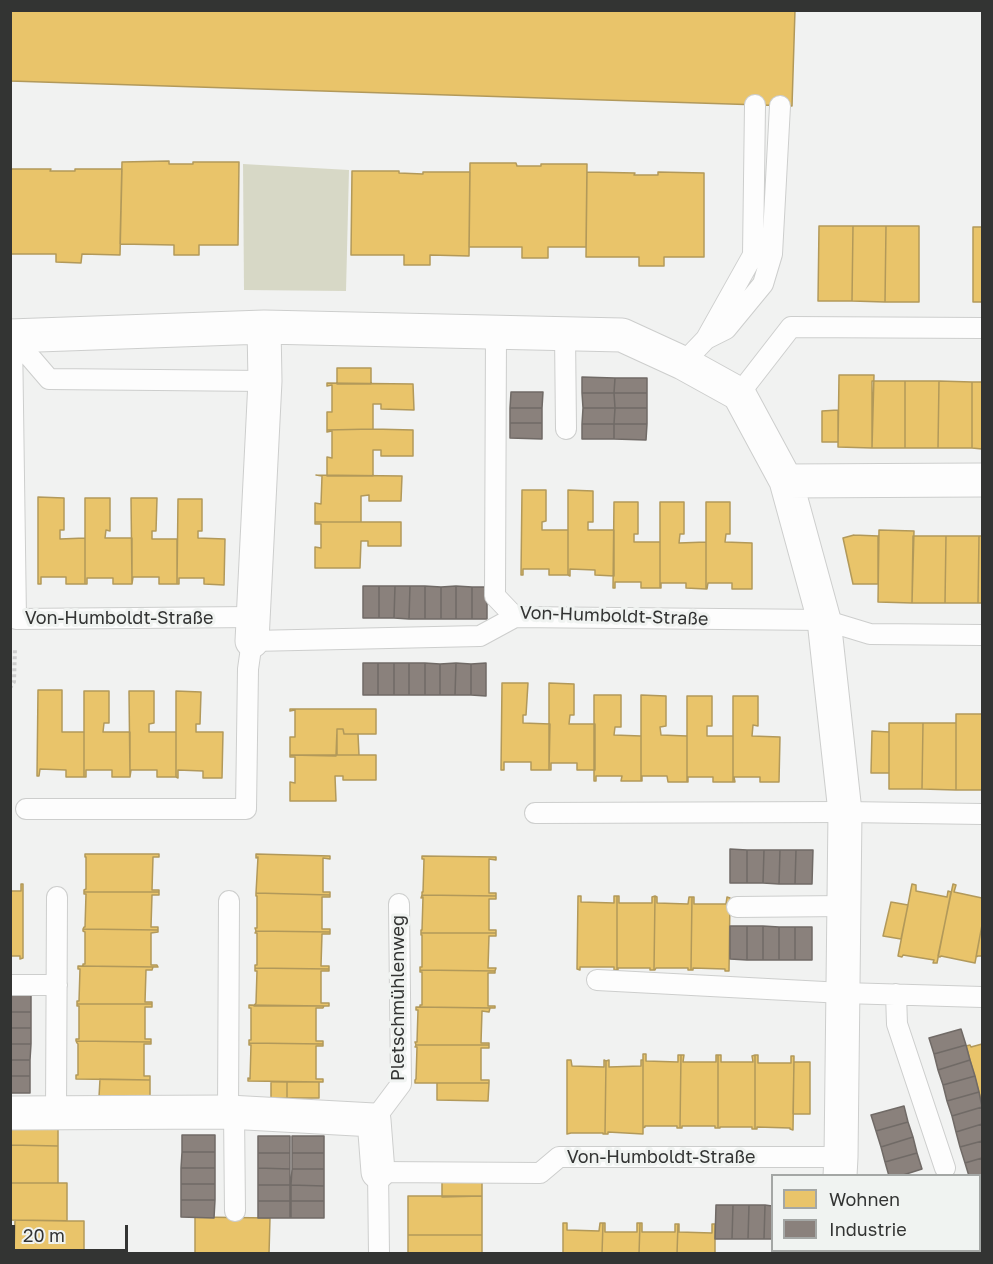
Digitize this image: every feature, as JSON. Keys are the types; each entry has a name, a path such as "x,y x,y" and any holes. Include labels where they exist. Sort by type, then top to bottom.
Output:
{"street":[{"path":"253,629 265,381 264,327"},
{"path":"11,336 264,327 622,335 683,363 739,394"},
{"name":"Von-Humboldt-Straße","path":"739,394 786,481 824,620 845,812 841,1166"},
{"path":"786,481 982,480"},
{"path":"10,1113 231,1112 374,1120 378,1172"}],"lane":[{"path":"683,363 706,339 753,255 756,105"},
{"path":"706,339 726,329 763,284 772,254 780,106"},
{"path":"739,394 791,327 982,328"},
{"name":"Von-Humboldt-Straße","path":"495,332 495,596 515,617"},
{"path":"565,334 566,429"},
{"path":"11,336 49,379 265,381"},
{"name":"Von-Humboldt-Straße","path":"11,336 16,619 480,636 515,617 824,620 870,634 982,635"},
{"path":"26,809 246,809 248,669 253,629"},
{"path":"535,813 982,814"},
{"path":"56,1113 57,897"},
{"path":"229,901 231,1112 235,1211"},
{"name":"Pletschmühlenweg","path":"374,1120 401,1084 399,903"},
{"path":"736,907 844,906"},
{"path":"597,980 843,993 982,997"},
{"path":"10,985 57,985"},
{"path":"896,994 897,1024 945,1168"},
{"name":"Von-Humboldt-Straße","path":"378,1172 540,1173 559,1157 841,1166"},
{"path":"378,1172 379,1254"}],"path":[{"path":"10,688 14,682 16,619"}],"green space":[{"path":"243,164 349,170 346,291 244,290"}],"building: Wohnen":[{"path":"10,10 795,10 792,106 10,81"},
{"path":"169,161 169,164 239,162 238,245 199,245 199,255 174,255 174,245 120,244 122,162"},
{"path":"470,163 516,163 517,166 587,164 586,247 548,247 548,258 522,258 522,247 469,247"},
{"path":"10,169 75,171 75,169 122,169 120,255 82,254 81,263 56,262 56,254 10,254"},
{"path":"352,171 399,171 399,173 423,174 423,172 470,172 469,256 430,255 430,265 404,265 404,255 351,255"},
{"path":"587,172 635,173 634,175 658,175 658,172 704,173 704,257 664,257 664,266 639,266 639,257 586,257"},
{"path":"819,226 853,226 852,301 818,301"},
{"path":"853,226 886,226 885,302 852,301"},
{"path":"886,226 919,226 919,302 885,302"},
{"path":"973,227 982,227 982,302 973,302"},
{"path":"337,368 371,368 371,384 337,384"},
{"path":"839,375 874,375 872,448 838,447"},
{"path":"872,381 905,381 905,448 872,448"},
{"path":"905,381 939,381 938,448 905,448"},
{"path":"939,381 972,382 972,448 938,448"},
{"path":"972,382 982,382 982,449 972,448"},
{"path":"327,383 413,384 414,410 381,409 381,404 373,404 373,429 327,430 327,412 332,412 332,385 327,386"},
{"path":"838,410 838,442 822,442 822,411"},
{"path":"327,430 413,430 413,456 381,456 381,450 373,450 373,476 327,476 327,457 332,458 332,431 327,432"},
{"path":"316,475 402,476 401,501 369,501 369,495 361,496 361,522 315,522 315,503 321,504 322,476"},
{"path":"522,490 546,490 546,521 542,522 542,530 568,530 568,575 549,575 549,569 523,569 523,575 521,575"},
{"path":"568,490 593,491 593,522 588,522 588,530 614,530 614,576 595,575 595,570 570,569 570,576 568,575"},
{"path":"38,497 64,498 64,530 60,530 60,539 85,538 85,584 66,584 66,577 41,577 41,584 38,584"},
{"path":"85,498 110,498 110,531 106,530 105,538 132,538 132,584 113,584 113,578 87,578 87,584 85,584"},
{"path":"131,498 157,498 156,531 152,531 152,539 177,539 177,584 159,584 159,577 133,577 132,584"},
{"path":"178,499 202,499 202,531 198,531 198,538 225,539 224,585 204,584 204,578 179,578 179,584 177,584"},
{"path":"614,502 638,502 638,534 634,534 634,542 660,542 660,588 641,588 641,582 615,582 615,588 613,588"},
{"path":"660,502 684,502 684,534 680,534 679,543 706,542 706,589 686,588 686,583 661,583 660,588"},
{"path":"706,502 730,502 730,534 726,534 725,542 752,543 752,589 732,589 732,583 708,583 706,589"},
{"path":"315,522 401,522 401,546 368,546 368,541 361,541 360,568 315,568 315,547 321,548 321,524 315,524"},
{"path":"879,530 914,531 912,603 878,602"},
{"path":"854,535 878,536 878,584 853,584 843,538"},
{"path":"913,536 946,536 945,603 912,603"},
{"path":"946,536 979,536 978,603 945,603"},
{"path":"979,536 982,536 982,603 978,603"},
{"path":"502,683 528,683 526,715 523,715 523,723 550,724 549,770 531,770 531,762 504,762 504,770 501,770"},
{"path":"549,683 574,684 574,715 570,715 569,724 595,724 595,770 577,770 577,763 551,763 551,770 549,770"},
{"path":"38,690 62,690 62,732 84,732 84,777 66,777 66,770 40,769 39,776 37,776"},
{"path":"84,691 109,691 109,723 104,723 103,732 130,732 130,777 112,777 112,770 86,770 86,777 84,777"},
{"path":"129,691 154,691 154,723 149,724 149,732 176,732 176,777 157,777 157,770 131,770 130,777"},
{"path":"176,691 201,692 200,724 196,724 196,732 223,732 222,778 203,778 203,771 178,770 178,778 176,777"},
{"path":"594,695 621,695 621,727 615,727 614,735 641,736 641,781 621,781 622,776 596,776 596,781 594,781"},
{"path":"641,695 666,696 666,726 660,727 661,735 687,736 687,782 668,782 667,776 642,776 641,781"},
{"path":"687,696 712,696 712,726 707,726 707,736 733,736 733,782 713,782 713,777 688,777 687,782"},
{"path":"733,696 758,696 758,726 753,725 752,736 780,737 779,782 760,782 760,777 734,777 735,782 733,782"},
{"path":"290,709 376,709 376,734 344,734 343,729 337,729 336,756 290,755 290,737 295,737 295,710 290,711"},
{"path":"956,714 982,714 982,790 956,790"},
{"path":"889,723 923,723 922,789 889,789"},
{"path":"923,723 956,723 956,790 922,789"},
{"path":"337,729 343,729 344,734 358,734 359,755 337,755"},
{"path":"872,731 889,732 889,773 871,773"},
{"path":"290,755 376,755 376,780 343,780 343,776 335,776 336,801 290,801 290,782 295,783 295,757 290,757"},
{"path":"85,854 159,854 159,857 153,857 152,890 159,890 159,892 84,892 86,889"},
{"path":"256,854 330,856 330,859 323,858 323,892 330,892 330,895 256,893 258,857 256,858"},
{"path":"422,856 496,857 496,860 489,859 489,893 496,893 496,896 422,895 424,859"},
{"path":"21,884 23,884 23,958 20,959 20,956 10,956 10,891 21,891"},
{"path":"912,884 916,885 916,891 947,897 948,891 951,892 937,963 933,963 934,960 898,956"},
{"path":"953,884 956,885 954,892 982,898 982,925 975,963 938,956"},
{"path":"84,892 159,892 159,895 152,895 151,927 158,927 158,930 83,929 85,927 86,894"},
{"path":"256,893 330,895 330,897 322,897 322,929 330,929 330,932 256,931"},
{"path":"422,895 496,896 496,899 489,899 489,930 496,930 496,933 421,933"},
{"path":"578,896 581,896 581,902 614,903 614,896 617,896 617,970 614,970 614,967 580,967 580,970 577,969"},
{"path":"617,896 619,896 619,903 652,903 652,897 655,896 654,970 618,968 617,970"},
{"path":"655,896 657,903 688,904 689,897 692,897 691,970 688,968 656,968 654,970"},
{"path":"692,897 694,897 694,904 726,904 727,897 730,898 729,971 693,968 691,970"},
{"path":"891,902 908,905 901,939 883,936"},
{"path":"982,925 982,956 976,957"},
{"path":"83,929 158,930 158,932 151,933 151,965 158,967 83,966 85,964 85,932"},
{"path":"256,931 330,932 330,934 322,934 321,966 329,966 329,969 255,968 257,965"},
{"path":"421,933 496,933 496,936 489,936 488,968 496,968 495,971 420,970 422,967"},
{"path":"78,966 153,967 152,970 146,970 145,1002 152,1002 152,1004 77,1004 80,969"},
{"path":"255,968 329,969 329,971 321,971 321,1003 329,1003 329,1006 254,1006 257,971"},
{"path":"420,970 495,971 495,973 488,973 488,1006 495,1006 495,1008 420,1007 422,1005 422,972"},
{"path":"77,1004 152,1004 152,1007 145,1007 145,1039 151,1039 151,1042 76,1041 79,1039 79,1006"},
{"path":"249,1005 324,1006 316,1008 316,1041 323,1041 323,1044 249,1043 251,1040 251,1008"},
{"path":"416,1007 490,1008 489,1012 482,1011 481,1043 489,1043 489,1045 416,1045 418,1010"},
{"path":"76,1041 151,1042 151,1044 144,1044 144,1076 150,1076 150,1080 76,1079 78,1044"},
{"path":"249,1043 323,1044 323,1046 316,1046 316,1079 323,1079 323,1082 248,1081 248,1078 250,1079 251,1045"},
{"path":"982,1044 982,1103 966,1046"},
{"path":"416,1045 489,1045 489,1048 481,1048 481,1080 489,1080 489,1083 415,1083"},
{"path":"643,1054 646,1054 646,1061 678,1062 678,1055 681,1055 680,1128 677,1126 645,1126 643,1128"},
{"path":"681,1055 684,1055 683,1062 716,1062 716,1055 718,1055 718,1128 715,1126 682,1126 680,1128"},
{"path":"718,1055 721,1055 721,1062 753,1062 752,1056 755,1055 755,1129 752,1127 718,1128"},
{"path":"755,1055 758,1055 758,1063 791,1063 791,1056 794,1056 793,1130 757,1127 755,1129"},
{"path":"567,1060 571,1060 572,1066 604,1067 604,1060 606,1061 605,1134 567,1134"},
{"path":"609,1060 609,1067 641,1066 641,1060 643,1060 643,1134 608,1132 605,1134 606,1061"},
{"path":"794,1062 810,1062 810,1114 793,1114"},
{"path":"100,1079 150,1080 150,1097 99,1097"},
{"path":"271,1082 287,1082 287,1098 271,1098"},
{"path":"287,1082 319,1082 319,1098 287,1098"},
{"path":"437,1083 489,1083 488,1101 437,1100"},
{"path":"10,1128 58,1129 58,1146 10,1145"},
{"path":"10,1145 58,1146 58,1183 10,1183"},
{"path":"442,1180 482,1180 482,1196 442,1197"},
{"path":"10,1183 67,1183 67,1221 10,1220"},
{"path":"408,1196 482,1196 482,1235 408,1235"},
{"path":"195,1217 270,1218 269,1254 195,1254"},
{"path":"15,1220 84,1221 84,1254 14,1254"},
{"path":"563,1223 567,1223 567,1230 599,1231 600,1223 603,1223 602,1254 563,1254"},
{"path":"603,1223 605,1223 605,1232 637,1232 637,1223 640,1223 639,1254 602,1254"},
{"path":"640,1223 642,1223 642,1232 675,1232 675,1224 678,1224 677,1254 639,1254"},
{"path":"678,1224 679,1232 712,1233 712,1224 715,1224 715,1254 677,1254"},
{"path":"408,1235 482,1235 482,1254 408,1254"},
{"path":"982,1245 982,1254 955,1254 955,1252 981,1252"},
{"path":"880,1252 955,1252 955,1254 880,1254"}],"building: Industrie":[{"path":"582,377 615,378 614,393 582,393"},
{"path":"615,378 647,378 647,393 614,393"},
{"path":"511,392 543,392 542,408 510,408"},
{"path":"582,393 614,393 615,408 583,408"},
{"path":"614,393 647,393 647,408 615,408"},
{"path":"510,408 542,408 542,423 510,423"},
{"path":"583,408 615,408 614,424 582,424"},
{"path":"615,408 647,408 647,424 614,424"},
{"path":"510,423 542,423 542,439 510,438"},
{"path":"582,424 614,424 614,439 582,439"},
{"path":"614,424 647,424 646,440 614,439"},
{"path":"363,586 379,586 379,618 363,618"},
{"path":"379,586 395,586 394,618 379,618"},
{"path":"395,586 410,586 409,619 394,618"},
{"path":"410,586 425,586 425,619 409,619"},
{"path":"425,586 441,587 441,619 425,619"},
{"path":"456,586 472,587 472,619 456,619"},
{"path":"456,586 456,619 441,619 441,587"},
{"path":"472,587 487,587 487,619 472,619"},
{"path":"363,663 378,663 378,695 363,695"},
{"path":"378,663 394,663 394,695 378,695"},
{"path":"394,663 409,663 409,695 394,695"},
{"path":"409,663 425,663 425,695 409,695"},
{"path":"425,663 440,664 440,695 425,695"},
{"path":"456,663 455,695 440,695 440,664"},
{"path":"456,663 471,664 471,695 455,695"},
{"path":"486,663 486,696 471,695 471,664"},
{"path":"730,849 747,850 747,883 730,883"},
{"path":"747,850 764,850 763,883 747,883"},
{"path":"764,850 780,850 779,884 763,883"},
{"path":"780,850 796,850 795,884 779,884"},
{"path":"796,850 813,850 812,884 795,884"},
{"path":"730,926 747,926 747,960 730,959"},
{"path":"747,926 763,926 763,960 747,960"},
{"path":"763,926 779,927 779,960 763,960"},
{"path":"779,927 795,927 795,960 779,960"},
{"path":"795,927 812,927 812,960 795,960"},
{"path":"10,995 31,995 31,1012 10,1012"},
{"path":"10,1012 31,1012 31,1028 10,1028"},
{"path":"10,1028 31,1028 31,1044 10,1044"},
{"path":"961,1029 966,1045 934,1054 929,1038"},
{"path":"10,1044 31,1044 30,1060 10,1060"},
{"path":"966,1045 970,1060 938,1070 934,1054"},
{"path":"10,1060 30,1060 30,1076 10,1076"},
{"path":"970,1060 975,1076 943,1085 938,1070"},
{"path":"10,1076 30,1076 30,1093 10,1093"},
{"path":"975,1076 979,1092 947,1101 943,1085"},
{"path":"979,1092 982,1107 952,1116 947,1101"},
{"path":"904,1106 908,1122 876,1131 871,1115"},
{"path":"982,1107 982,1124 956,1132 952,1116"},
{"path":"908,1122 913,1137 881,1147 876,1131"},
{"path":"982,1124 982,1141 960,1147 956,1132"},
{"path":"182,1135 215,1135 215,1152 182,1152"},
{"path":"258,1136 290,1136 290,1153 258,1153"},
{"path":"292,1136 324,1136 324,1153 292,1153"},
{"path":"913,1137 917,1153 885,1162 881,1147"},
{"path":"982,1141 982,1158 965,1163 960,1147"},
{"path":"182,1152 215,1152 215,1168 181,1168"},
{"path":"258,1153 290,1153 290,1169 258,1168"},
{"path":"292,1153 324,1153 324,1169 292,1169"},
{"path":"917,1153 922,1169 906,1174 888,1174 885,1162"},
{"path":"982,1158 982,1175 968,1174 965,1163"},
{"path":"181,1168 215,1168 215,1184 181,1184"},
{"path":"258,1168 290,1169 290,1185 258,1185"},
{"path":"292,1169 324,1169 324,1186 291,1185"},
{"path":"181,1184 215,1184 215,1200 181,1200"},
{"path":"258,1185 290,1185 290,1201 258,1201"},
{"path":"291,1185 324,1186 324,1201 291,1201"},
{"path":"181,1200 215,1200 214,1218 181,1217"},
{"path":"258,1201 290,1201 290,1218 258,1218"},
{"path":"291,1201 324,1201 324,1218 291,1218"},
{"path":"716,1205 733,1205 732,1239 715,1239"},
{"path":"733,1205 749,1205 748,1239 732,1239"},
{"path":"749,1205 765,1205 764,1239 748,1239"},
{"path":"765,1205 771,1206 771,1239 764,1239"}]}
